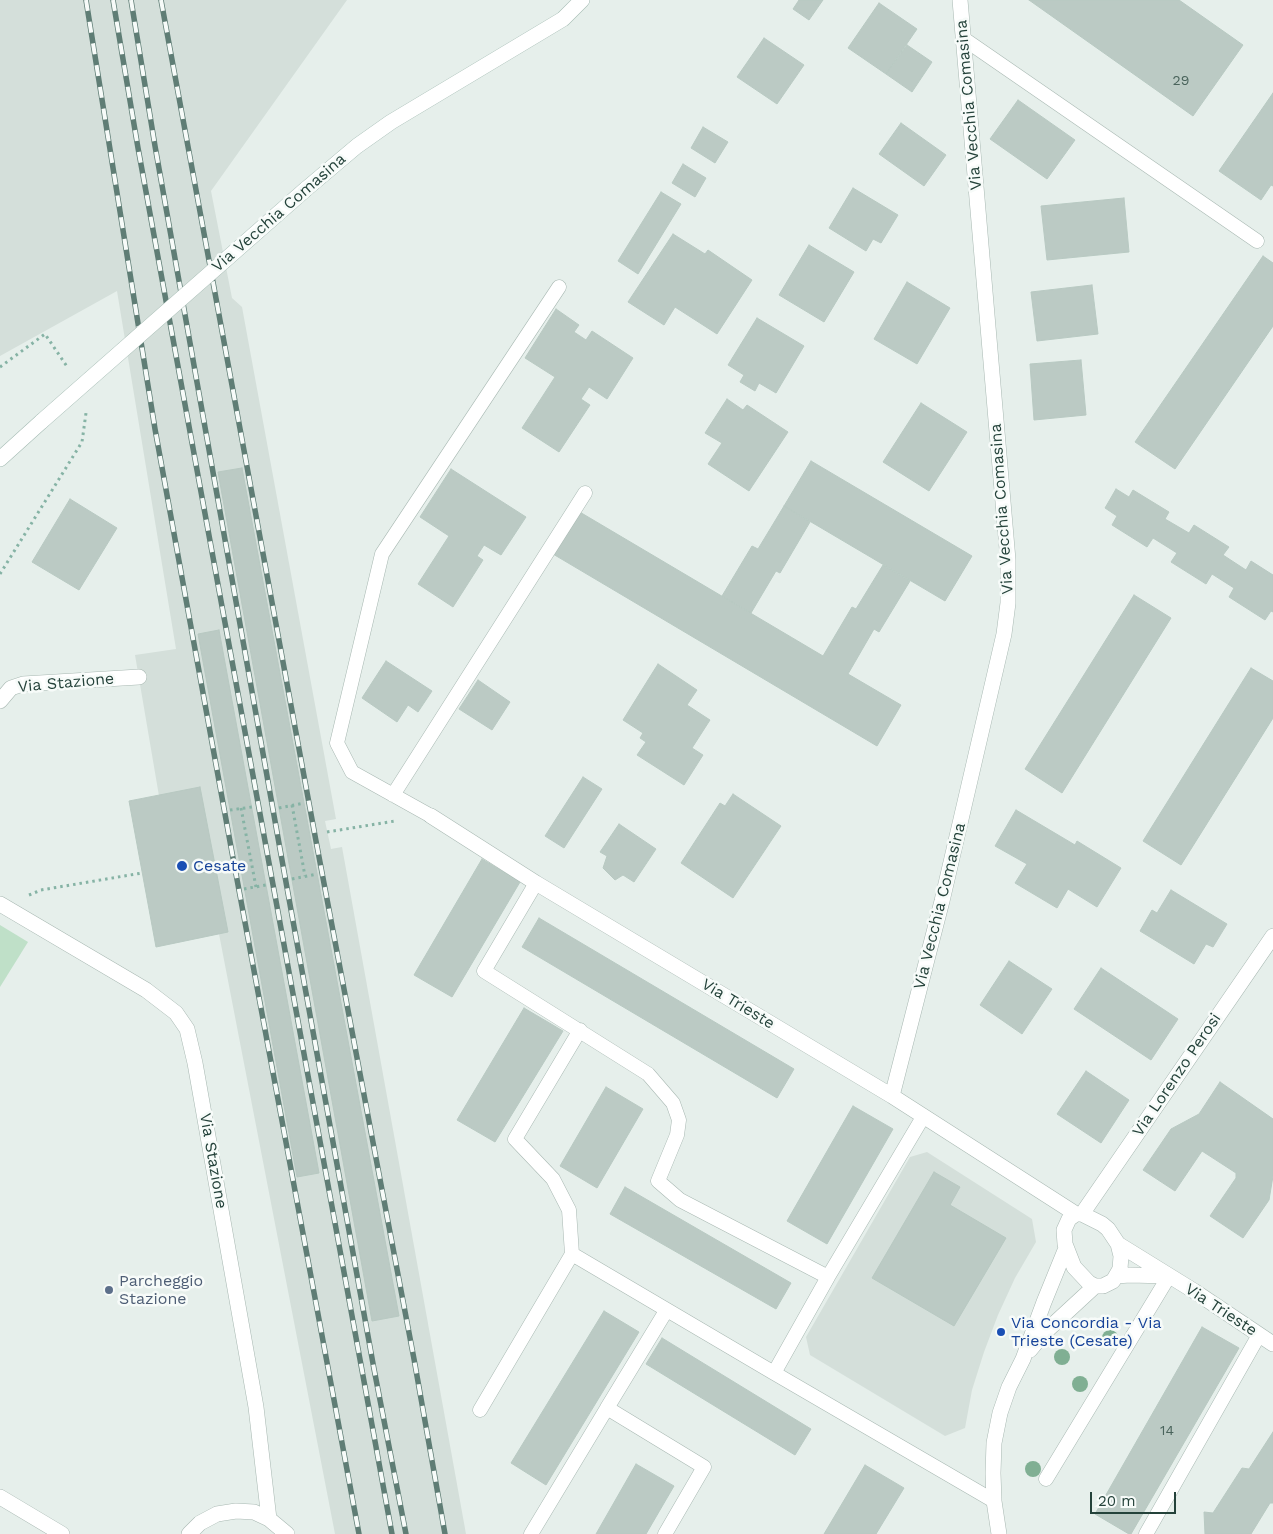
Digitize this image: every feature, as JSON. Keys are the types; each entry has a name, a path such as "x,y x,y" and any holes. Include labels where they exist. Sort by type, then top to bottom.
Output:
{"street":[{"name":"Via Vecchia Comasina","path":"0,459 357,146 391,122 563,19 582,0"},
{"name":"Via Vecchia Comasina","path":"892,1096 944,892 1004,634 1008,603 1008,560 960,0"},
{"name":"Via Stazione","path":"0,701 11,688 23,684 139,677"},
{"name":"Via Trieste","path":"431,816 536,883 892,1096 1043,1194 1075,1217"},
{"name":"Via Stazione","path":"2,905 146,990 176,1013 187,1029 201,1092 256,1407 270,1519"},
{"name":"Via Lorenzo Perosi","path":"1075,1217 1273,936"},
{"path":"1075,1217 1102,1224 1108,1229 1118,1244 1121,1261 1116,1276 1103,1286 1095,1286 1083,1278 1074,1267 1066,1248 1064,1230 1075,1217"},
{"name":"Via Trieste","path":"1118,1244 1194,1291 1273,1344"},
{"path":"999,1534 994,1502 994,1443 1000,1413 1066,1248"},
{"name":"Via Trieste","path":"1116,1276 1169,1276"},
{"path":"1023,1359 1044,1334 1095,1286"},
{"path":"0,1497 62,1534"},
{"path":"188,1534 200,1523 217,1514 236,1510 254,1512 270,1519 287,1534"}],"lane":[{"path":"964,39 1257,241"},
{"path":"431,816 352,772 337,743 382,554 559,288"},
{"path":"393,795 585,493"},
{"path":"536,883 484,971 648,1074 673,1103 679,1120 677,1135 658,1181 680,1200 828,1277"},
{"path":"480,1410 572,1254 569,1210 553,1179 515,1139 580,1030"},
{"path":"774,1373 828,1277 923,1117"},
{"path":"572,1254 666,1311 994,1502"},
{"path":"1046,1479 1169,1276"},
{"path":"531,1534 666,1311"},
{"path":"1146,1534 1259,1335"},
{"path":"607,1408 704,1467 665,1534"}],"path":[{"path":"279,808 304,803"},
{"path":"292,805 305,876"},
{"path":"230,810 252,806"},
{"path":"241,808 256,886"},
{"path":"327,832 431,816"},
{"path":"2,905 40,890 142,873"},
{"path":"292,879 317,874"},
{"path":"244,889 266,885"}],"shaded area":[{"path":"0,0 347,0 211,191 232,298 242,307 336,819 325,821 331,849 342,847 466,1534 335,1534 219,934 156,947 129,801 159,796 135,655 176,649 117,291 0,356"},
{"path":"927,1152 1032,1219 1036,1242 1015,1278 998,1315 972,1390 965,1428 945,1436 810,1355 806,1337 910,1157"}],"green space":[{"path":"0,925 28,942 0,987"}],"building":[{"path":"799,0 823,0 809,20 793,9"},
{"path":"1029,0 1179,0 1243,45 1193,116"},
{"path":"879,3 917,29 886,74 848,48"},
{"path":"764,38 804,65 777,104 737,77"},
{"path":"907,45 932,62 912,92 886,74"},
{"path":"1273,93 1273,186 1271,185 1261,200 1219,171"},
{"path":"1018,100 1075,140 1047,179 990,139"},
{"path":"901,123 946,155 924,186 879,154"},
{"path":"703,127 728,142 715,163 691,148"},
{"path":"683,164 706,178 695,197 672,183"},
{"path":"853,188 898,215 881,243 873,239 866,251 829,228"},
{"path":"661,192 681,204 638,274 618,261"},
{"path":"1124,198 1129,252 1047,260 1041,206"},
{"path":"673,234 705,254 708,250 752,280 717,334 675,307 664,325 628,302"},
{"path":"809,245 854,272 824,322 779,295"},
{"path":"1263,256 1273,263 1273,326 1175,469 1135,442"},
{"path":"907,282 950,308 917,364 874,339"},
{"path":"1092,285 1098,334 1037,341 1031,292"},
{"path":"556,309 579,325 574,332 586,340 592,331 633,358 607,399 589,387 581,399 590,405 559,452 522,428 555,377 525,358"},
{"path":"757,318 804,346 776,393 759,383 755,391 740,382 744,375 728,365"},
{"path":"1081,360 1086,415 1034,420 1030,364"},
{"path":"727,399 743,410 747,405 788,432 749,491 708,464 722,443 705,433"},
{"path":"921,403 967,432 929,491 883,462"},
{"path":"811,461 972,556 945,601 784,506"},
{"path":"242,468 399,1316 372,1321 218,472"},
{"path":"451,469 526,517 501,555 484,545 477,556 483,560 453,607 418,584 449,536 420,517"},
{"path":"1116,489 1129,497 1133,490 1169,512 1165,519 1189,533 1194,525 1229,547 1223,555 1246,570 1251,561 1273,575 1273,612 1271,611 1265,620 1229,597 1234,588 1212,574 1206,584 1171,562 1177,553 1153,538 1147,547 1112,525 1117,516 1105,508"},
{"path":"70,499 117,528 79,590 32,562"},
{"path":"784,506 810,522 780,573 776,571 751,613 722,596 752,546 758,549"},
{"path":"578,511 823,656 852,607 856,609 883,565 910,581 879,632 874,629 848,674 901,705 877,746 553,554"},
{"path":"1134,595 1171,618 1062,793 1025,769"},
{"path":"219,630 319,1173 297,1177 198,634"},
{"path":"386,661 432,691 418,712 408,705 397,722 362,698"},
{"path":"658,664 697,690 687,705 710,720 692,748 703,755 684,785 637,755 646,742 640,738 643,733 623,720"},
{"path":"1251,668 1273,681 1273,718 1181,865 1143,841"},
{"path":"478,680 510,702 492,730 459,709"},
{"path":"583,777 602,789 564,848 545,836"},
{"path":"200,787 228,932 156,947 129,801"},
{"path":"733,794 781,826 733,898 681,863 720,803 725,806"},
{"path":"1016,810 1075,845 1077,841 1121,868 1097,907 1068,889 1057,908 1015,883 1027,864 995,846"},
{"path":"619,824 656,849 634,882 623,875 615,880 603,868 607,856 600,852"},
{"path":"482,859 520,882 452,997 414,975"},
{"path":"1171,890 1227,924 1213,947 1206,944 1194,964 1140,931 1152,910 1157,913"},
{"path":"539,918 794,1069 777,1098 522,947"},
{"path":"1009,961 1052,989 1022,1034 980,1005"},
{"path":"1101,968 1178,1019 1151,1060 1074,1009"},
{"path":"524,1008 563,1031 495,1142 457,1120"},
{"path":"1086,1071 1129,1100 1101,1143 1057,1114"},
{"path":"1220,1082 1273,1119 1273,1176 1269,1200 1243,1238 1210,1216 1236,1178 1236,1173 1202,1151 1175,1191 1143,1170 1171,1129 1199,1114"},
{"path":"606,1087 643,1109 597,1188 560,1166"},
{"path":"853,1106 893,1129 827,1244 787,1221"},
{"path":"934,1172 960,1187 950,1205 1006,1238 954,1326 872,1278"},
{"path":"625,1187 791,1283 776,1309 610,1214"},
{"path":"604,1311 639,1332 546,1485 511,1463"},
{"path":"1202,1327 1239,1348 1131,1534 1129,1534 1095,1514"},
{"path":"662,1338 811,1429 795,1455 646,1364"},
{"path":"1273,1432 1273,1503 1270,1503 1251,1534 1205,1534 1204,1512 1213,1513 1242,1468 1249,1469"},
{"path":"636,1464 674,1486 646,1534 596,1534"},
{"path":"865,1465 904,1488 876,1534 824,1534"}],"railway":[{"path":"86,0 155,429 359,1534"},
{"path":"113,0 138,148 392,1534"},
{"path":"131,0 155,146 280,849 374,1369 406,1534"},
{"path":"161,0 445,1534"}],"place":[{"name":"Cesate","path":"182,866"},
{"name":"Parcheggio Stazione","path":"109,1290"},
{"name":"Via Concordia - Via Trieste (Cesate)","path":"1001,1332"}]}
